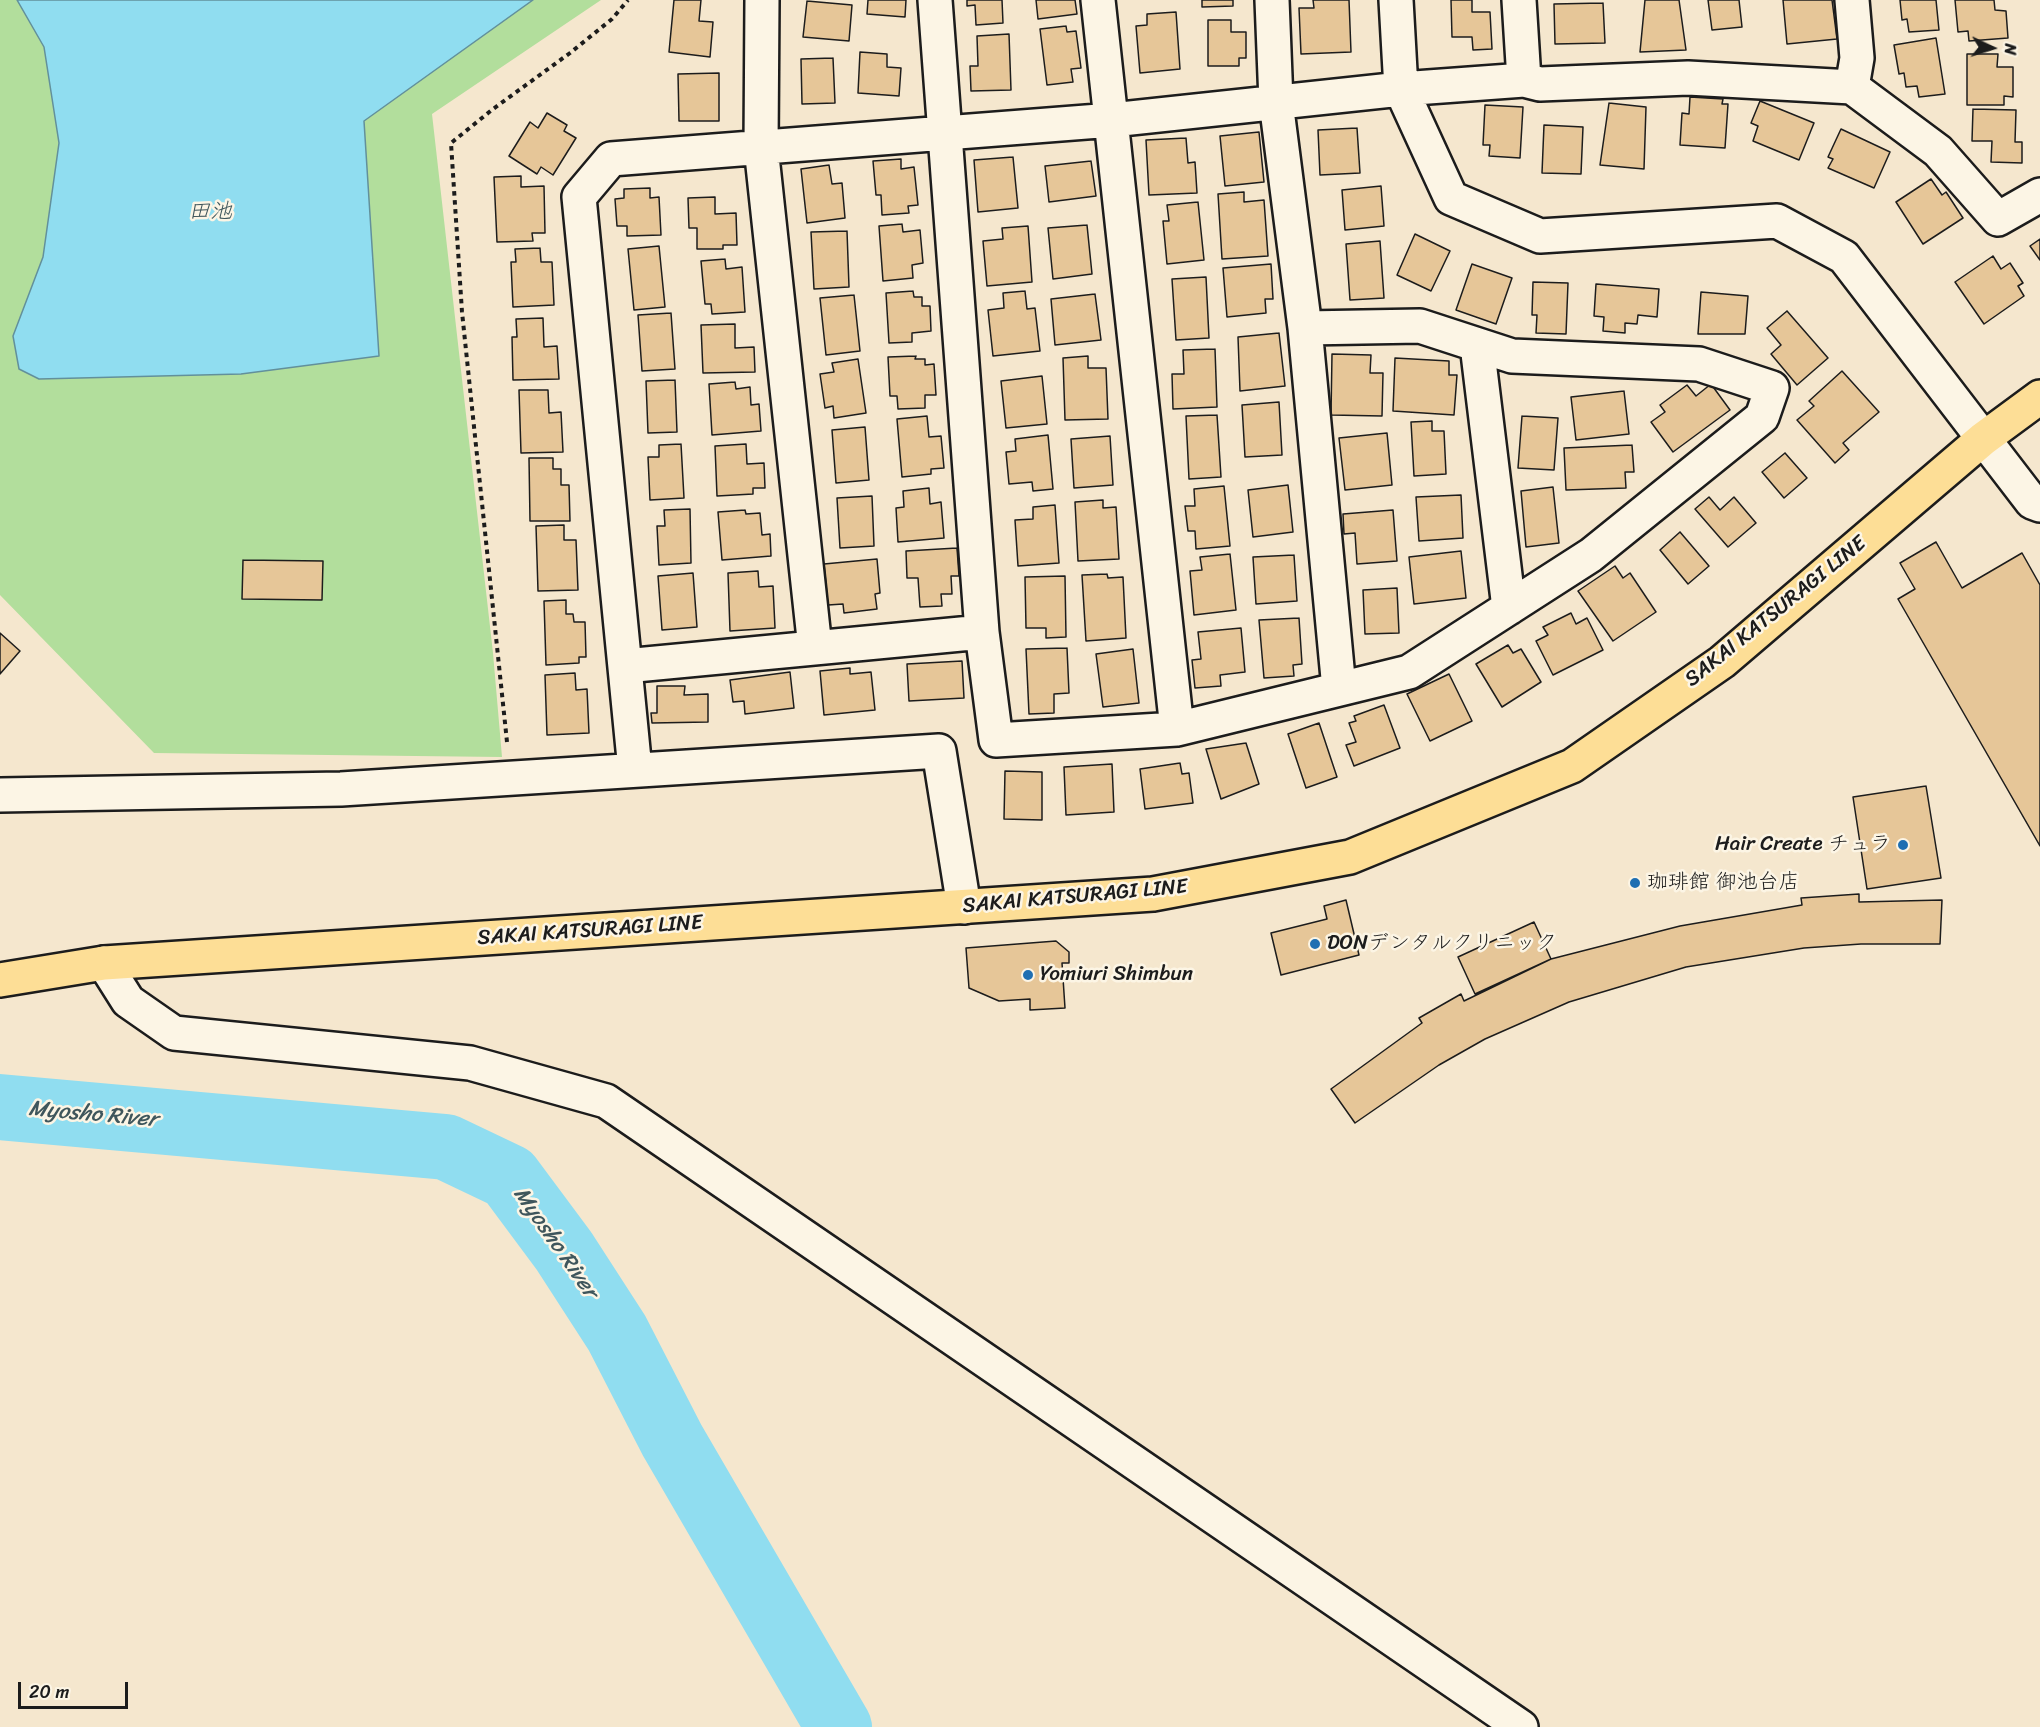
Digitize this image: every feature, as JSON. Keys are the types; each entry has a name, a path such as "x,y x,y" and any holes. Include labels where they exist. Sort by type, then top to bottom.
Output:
{"main road":[{"name":"SAKAI KATSURAGI LINE","path":"0,980 104,963 1153,894 1350,858 1572,766 1722,662 1983,439 2040,397"}],"street":[{"path":"762,0 761,147 815,648"},
{"path":"935,0 982,632 996,740 1177,729 1408,672 1591,555 1762,417 1772,388 1699,364 1512,356 1420,326 1305,328"},
{"path":"1098,0 1177,729"},
{"path":"1272,0 1276,102 1305,328 1339,689"},
{"path":"1396,0 1401,89 1451,198 1540,236 1777,221 1844,257 2032,502 2040,505"},
{"path":"1519,0 1524,80"},
{"path":"1852,0 1857,57 1852,87"},
{"path":"635,770 579,197 611,159 1112,120 1401,89 1524,80 1540,84 1688,78 1852,87 1938,151 1998,219 2040,195"},
{"path":"1478,345 1509,608"},
{"path":"625,666 982,632"},
{"path":"0,795 341,789 939,751 964,907"},
{"path":"104,963 128,1001 174,1034 470,1063 606,1101 1521,1727"}],"path":[{"path":"512,778 462,312 451,143 570,53 612,19 628,0"}],"green space":[{"path":"0,0 601,0 432,114 493,653 502,757 154,753 0,595"}],"water":[{"name":"田池","path":"17,0 533,0 364,121 379,356 241,374 39,379 19,369 13,336 43,257 59,143 44,47"}],"building":[{"path":"674,0 701,0 699,21 713,22 710,57 669,52"},
{"path":"868,0 906,0 905,17 867,14"},
{"path":"967,0 1002,0 1003,23 976,25 975,5 967,6"},
{"path":"1036,0 1075,0 1077,14 1038,19"},
{"path":"1202,0 1233,0 1233,6 1202,7"},
{"path":"1313,0 1349,0 1351,52 1301,54 1299,8 1314,8"},
{"path":"1451,0 1472,0 1472,12 1490,12 1492,49 1473,50 1472,37 1452,37"},
{"path":"1645,0 1679,0 1686,50 1640,52"},
{"path":"1708,0 1739,0 1742,27 1712,30"},
{"path":"1783,0 1832,0 1837,39 1787,44"},
{"path":"1900,0 1936,0 1939,30 1909,32 1907,19 1902,20"},
{"path":"1955,0 1994,0 1995,10 2006,11 2008,38 1969,41 1968,31 1958,32"},
{"path":"807,1 852,5 849,41 803,37"},
{"path":"1603,3 1605,43 1555,44 1554,4"},
{"path":"1176,12 1180,69 1140,73 1136,26 1147,25 1147,14"},
{"path":"1208,20 1231,20 1231,32 1246,32 1246,58 1239,58 1239,66 1208,66"},
{"path":"1066,26 1067,32 1076,31 1081,68 1071,69 1073,82 1047,85 1040,29"},
{"path":"1009,34 1011,90 971,91 970,66 978,66 977,36"},
{"path":"1936,38 1945,94 1919,97 1917,86 1906,87 1904,73 1899,74 1894,45"},
{"path":"860,52 887,54 887,67 901,68 899,96 858,93"},
{"path":"1967,54 1998,54 1997,67 2013,67 2013,97 2004,96 2004,105 1967,105"},
{"path":"833,58 835,103 802,104 801,59"},
{"path":"719,73 719,121 679,121 678,74"},
{"path":"1690,97 1723,99 1722,104 1728,104 1725,148 1680,145 1682,113 1689,114"},
{"path":"1760,101 1814,123 1799,160 1753,141 1758,126 1751,123"},
{"path":"1609,103 1646,107 1644,169 1600,165"},
{"path":"1485,105 1523,107 1520,158 1489,156 1490,145 1483,145"},
{"path":"1973,109 2016,110 2015,142 2022,142 2022,163 1991,162 1992,141 1972,141"},
{"path":"547,113 567,125 564,131 576,138 553,175 541,167 537,174 509,156 530,122 538,128"},
{"path":"1544,125 1583,127 1581,174 1542,173"},
{"path":"1357,128 1360,173 1320,175 1318,130"},
{"path":"1841,129 1890,152 1874,188 1828,168 1833,159 1828,157"},
{"path":"1259,132 1264,182 1225,186 1220,136"},
{"path":"1186,138 1188,163 1195,162 1197,193 1149,195 1146,140"},
{"path":"1013,157 1018,208 978,212 974,160"},
{"path":"901,159 901,169 914,167 918,205 908,206 909,213 882,215 881,195 876,195 873,161"},
{"path":"1091,161 1096,196 1049,202 1045,166"},
{"path":"829,165 832,184 842,183 845,218 807,223 801,169"},
{"path":"521,176 521,187 544,186 545,233 532,233 533,241 497,242 494,177"},
{"path":"1931,179 1942,195 1946,192 1963,218 1923,244 1896,202"},
{"path":"1381,186 1384,226 1345,230 1342,190"},
{"path":"650,188 650,198 659,197 661,235 627,236 627,226 617,226 615,199 624,198 624,189"},
{"path":"1244,192 1244,202 1264,200 1268,256 1222,259 1218,194"},
{"path":"715,197 715,214 736,213 737,245 723,245 723,249 697,249 697,228 689,228 688,198"},
{"path":"1198,202 1204,260 1167,264 1163,221 1169,221 1167,205"},
{"path":"902,224 903,232 920,230 923,263 912,265 913,278 883,281 879,226"},
{"path":"1087,225 1092,274 1053,279 1048,228"},
{"path":"1028,226 1032,282 987,286 983,241 1003,239 1002,228"},
{"path":"847,231 849,287 814,289 811,232"},
{"path":"1415,234 1450,251 1431,291 1397,275"},
{"path":"2040,239 2040,260 2030,246"},
{"path":"1380,241 1384,298 1350,300 1346,244"},
{"path":"659,246 665,307 634,310 628,249"},
{"path":"540,248 541,262 552,262 554,305 513,307 511,262 516,262 515,249"},
{"path":"1993,256 2001,269 2010,263 2023,283 2018,286 2024,296 1984,324 1955,282"},
{"path":"725,259 726,269 742,267 745,312 712,314 711,304 705,304 701,261"},
{"path":"1271,264 1273,299 1265,299 1266,313 1227,317 1223,268"},
{"path":"1472,264 1512,278 1496,324 1456,310"},
{"path":"1206,277 1209,338 1176,340 1172,279"},
{"path":"1533,282 1568,283 1566,334 1536,333 1537,315 1532,315"},
{"path":"1596,284 1659,289 1657,317 1638,315 1637,324 1625,323 1625,333 1603,331 1604,317 1594,316"},
{"path":"913,291 914,297 922,297 922,306 930,306 931,331 912,333 912,342 889,343 886,293"},
{"path":"1025,291 1027,309 1035,308 1040,351 993,356 988,310 1004,308 1003,293"},
{"path":"1701,292 1748,296 1745,334 1698,334"},
{"path":"1095,294 1101,340 1055,345 1051,299"},
{"path":"854,295 860,351 826,355 820,298"},
{"path":"1787,311 1828,358 1797,385 1771,354 1781,345 1767,328"},
{"path":"671,313 675,369 642,371 638,315"},
{"path":"543,318 544,347 557,346 559,379 513,380 512,337 517,337 516,319"},
{"path":"735,324 735,348 754,347 755,372 703,373 701,325"},
{"path":"1279,333 1285,386 1240,391 1238,337"},
{"path":"1215,349 1217,407 1173,409 1172,374 1184,374 1183,350"},
{"path":"1332,354 1371,355 1370,373 1383,373 1382,416 1331,415"},
{"path":"916,356 915,359 925,359 925,365 934,364 936,395 925,395 925,408 898,409 897,396 890,396 888,357"},
{"path":"1088,356 1088,368 1106,368 1108,419 1065,420 1063,358"},
{"path":"1395,358 1449,361 1449,375 1457,375 1454,415 1393,411"},
{"path":"858,359 866,413 834,418 833,406 825,408 820,374 834,372 832,363"},
{"path":"1842,371 1879,412 1843,443 1849,450 1835,463 1797,420 1814,406 1809,401"},
{"path":"1042,376 1047,424 1006,428 1001,381"},
{"path":"675,380 677,432 648,433 646,381"},
{"path":"735,382 736,389 750,387 751,405 759,404 761,431 712,435 709,384"},
{"path":"1711,384 1730,410 1673,452 1651,422 1665,412 1660,405 1687,385 1696,396"},
{"path":"519,390 548,390 549,413 561,412 563,452 521,453"},
{"path":"1624,391 1629,434 1576,440 1571,397"},
{"path":"1279,402 1282,455 1245,457 1242,405"},
{"path":"1217,415 1221,477 1189,479 1186,416"},
{"path":"927,416 929,437 941,436 944,468 931,469 931,474 902,477 897,419"},
{"path":"1522,416 1558,418 1554,470 1518,468"},
{"path":"1432,421 1432,431 1444,431 1446,474 1414,476 1411,422"},
{"path":"865,427 869,480 836,483 832,430"},
{"path":"1387,433 1392,485 1345,490 1339,438"},
{"path":"1048,435 1053,489 1033,491 1032,482 1009,484 1006,452 1016,451 1015,439"},
{"path":"1110,436 1113,485 1074,488 1071,439"},
{"path":"681,444 684,498 650,500 648,457 659,457 659,445"},
{"path":"746,444 747,464 764,463 765,488 753,488 753,494 717,496 715,446"},
{"path":"1632,445 1634,472 1625,472 1626,488 1566,490 1564,448"},
{"path":"1785,453 1807,478 1784,498 1762,472"},
{"path":"529,458 553,458 553,469 561,469 561,485 569,485 570,521 530,521"},
{"path":"1288,485 1293,532 1253,537 1248,490"},
{"path":"1224,486 1230,546 1196,549 1195,531 1188,531 1185,506 1195,506 1194,489"},
{"path":"1553,487 1559,543 1526,547 1521,491"},
{"path":"929,488 930,504 941,502 944,538 898,542 896,508 904,507 903,491"},
{"path":"1461,495 1463,538 1419,541 1416,497"},
{"path":"872,496 874,546 840,548 837,498"},
{"path":"1709,497 1720,510 1734,497 1756,523 1728,547 1695,509"},
{"path":"1103,500 1103,508 1116,507 1119,559 1078,561 1075,502"},
{"path":"1055,505 1059,563 1018,566 1015,520 1033,519 1033,507"},
{"path":"690,509 691,563 659,565 657,526 665,526 664,510"},
{"path":"745,510 746,514 760,513 762,535 770,534 771,556 722,560 718,512"},
{"path":"1393,510 1397,561 1357,564 1355,533 1344,534 1343,514"},
{"path":"564,525 564,540 576,540 578,590 538,591 536,526"},
{"path":"1680,532 1709,566 1688,584 1660,550"},
{"path":"1936,542 1962,588 2022,553 2040,585 2040,846 1898,599 1915,589 1900,563"},
{"path":"957,548 959,576 951,576 952,594 941,594 942,606 920,607 918,578 907,578 906,551"},
{"path":"1461,551 1466,598 1414,604 1409,557"},
{"path":"1230,554 1236,610 1194,615 1190,571 1202,570 1200,557"},
{"path":"1294,555 1297,601 1256,604 1253,557"},
{"path":"877,559 880,593 875,594 877,609 844,613 843,604 828,605 824,564"},
{"path":"243,560 323,561 322,600 242,599"},
{"path":"1615,566 1623,578 1630,573 1656,612 1613,641 1578,591"},
{"path":"758,571 759,587 773,586 775,628 730,631 728,573"},
{"path":"693,573 697,627 662,630 658,576"},
{"path":"1107,574 1108,578 1123,577 1126,638 1086,641 1082,575"},
{"path":"1065,576 1066,637 1046,638 1046,628 1026,628 1025,577"},
{"path":"1397,588 1399,633 1365,634 1363,590"},
{"path":"566,600 566,614 573,614 574,622 585,622 586,657 579,657 579,663 546,665 544,601"},
{"path":"1571,613 1576,624 1587,618 1603,650 1553,675 1536,641 1548,635 1543,627"},
{"path":"1299,618 1302,664 1293,665 1294,676 1264,678 1259,620"},
{"path":"1241,628 1245,672 1220,675 1221,686 1195,688 1192,660 1201,659 1198,632"},
{"path":"0,633 20,651 0,674"},
{"path":"1508,645 1513,653 1521,649 1541,682 1502,707 1476,664"},
{"path":"1067,648 1069,693 1054,694 1054,713 1029,714 1026,649"},
{"path":"1133,649 1139,703 1103,707 1096,654"},
{"path":"962,661 964,698 909,701 907,664"},
{"path":"850,668 850,674 871,672 875,710 824,715 820,671"},
{"path":"790,672 794,708 745,714 744,701 733,702 730,680"},
{"path":"575,673 576,690 587,689 589,733 547,735 545,675"},
{"path":"1449,674 1472,721 1430,741 1407,694"},
{"path":"657,686 685,686 684,695 708,694 708,722 652,723 651,713 657,713"},
{"path":"1384,705 1400,748 1354,766 1346,745 1356,742 1349,723 1356,721 1354,716"},
{"path":"1319,723 1337,777 1306,788 1288,734"},
{"path":"1246,743 1259,784 1221,799 1206,749"},
{"path":"1180,763 1182,774 1189,773 1193,803 1145,809 1140,769"},
{"path":"1112,764 1114,812 1066,815 1064,767"},
{"path":"1005,771 1042,772 1042,820 1004,819"},
{"path":"1926,786 1941,878 1867,889 1853,797"},
{"path":"1859,894 1859,902 1942,900 1940,944 1861,944 1804,948 1686,967 1569,1002 1485,1039 1439,1065 1355,1123 1331,1089 1422,1023 1419,1018 1461,994 1464,1001 1551,959 1680,926 1802,905 1801,898"},
{"name":"DONデンタルクリニック","path":"1346,900 1359,955 1281,975 1271,933 1327,919 1324,906"},
{"path":"1534,922 1551,959 1475,994 1458,957"},
{"path":"1056,941 1069,952 1069,963 1062,963 1065,1008 1030,1010 1030,999 999,1001 969,988 966,948"}],"waterway":[{"name":"Myosho River","path":"0,1107 446,1147 509,1177 564,1251 617,1333 672,1440 839,1727"}],"place":[{"name":"Hair Create チュラ","path":"1903,845"},
{"name":"珈琲館 御池台店","path":"1635,883"},
{"name":"DONデンタルクリニック","path":"1315,944"},
{"name":"Yomiuri Shimbun","path":"1028,975"}]}
